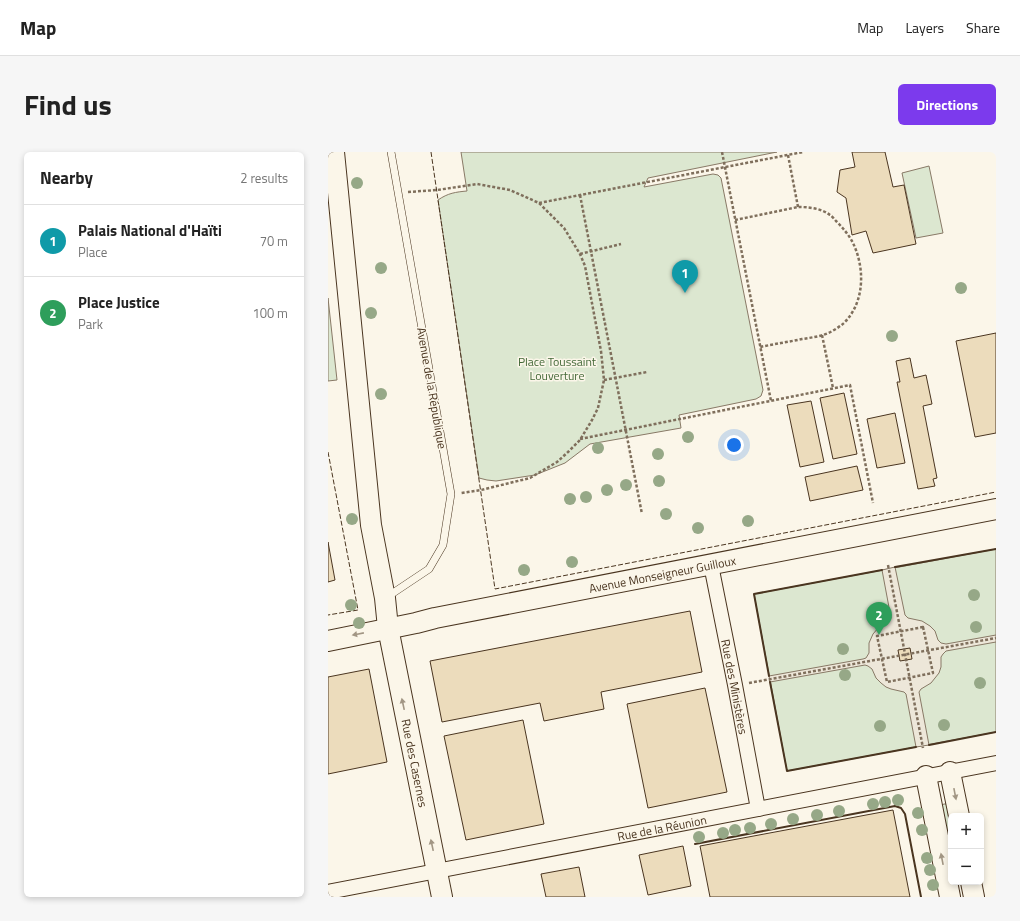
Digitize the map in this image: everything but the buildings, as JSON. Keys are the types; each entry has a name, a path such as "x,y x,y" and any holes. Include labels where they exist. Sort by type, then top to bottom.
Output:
{"street":[{"path":"328,157 330,152"},
{"path":"334,152 371,525 385,598 388,628"},
{"name":"Avenue Monseigneur Guilloux","path":"328,640 996,509"},
{"name":"Rue des Ministères","path":"710,565 758,809"},
{"name":"Rue des Casernes","path":"388,628 442,897"},
{"name":"Rue de la Réunion","path":"328,892 996,763"},
{"path":"950,772 958,813"},
{"path":"926,776 950,897"},
{"path":"972,885 974,897"}],"lane":[{"name":"Avenue de la République","path":"385,598 429,569 443,545 451,494 391,152"}],"path":[{"path":"722,152 771,401"},
{"path":"539,203 803,152"},
{"path":"788,155 798,207"},
{"path":"399,192 437,190 477,184 510,190 539,203 564,228 580,254 585,266 602,351 604,380 598,408 580,440 568,452 557,462 530,478 481,490 451,494"},
{"path":"580,195 642,514"},
{"path":"735,220 798,207 818,209 830,214 846,232 853,242 860,264 860,295 851,314 844,323 834,330 822,335 760,347"},
{"path":"580,254 621,244"},
{"path":"822,335 833,388"},
{"path":"604,380 647,372"},
{"path":"580,440 850,385 873,502"},
{"path":"888,565 923,748"},
{"path":"923,627 933,673 886,682 877,636 900,632 923,627"},
{"path":"735,686 996,638"}],"green space":[{"name":"Place Toussaint Louverture","path":"461,152 777,152 648,178 644,187 713,174 718,175 721,178 763,390 761,396 756,399 679,415 681,428 590,444 565,463 535,475 496,481 479,478 438,200 452,193 467,191"},
{"path":"929,166 943,233 916,238 902,173"},
{"path":"328,298 337,380 328,381"},
{"path":"996,549 996,732 787,771 754,594"},
{"path":"947,804 949,813 948,844 942,805"}],"shaded area":[{"path":"895,567 905,615 908,618 922,621 930,626 935,631 938,640 941,643 946,644 996,635 996,642 946,651 943,654 941,657 941,667 939,673 931,683 919,692 929,745 916,747 906,694 904,692 886,687 876,678 872,669 868,666 865,665 770,682 769,676 866,658 869,653 869,643 873,634 879,627 888,622 891,618 882,570"}],"fence":[{"path":"431,152 495,589 996,492"},
{"path":"328,452 358,610 328,615"}],"wall":[{"path":"895,567 996,549"},
{"path":"769,676 754,594 882,570"},
{"path":"770,682 787,771 916,747"},
{"path":"929,745 996,732"},
{"path":"695,844 895,806 901,808 905,814 921,897"}],"place":[{"name":"Palais National d'Haïti","path":"685,293"},
{"name":"Place Justice","path":"879,635"}]}
